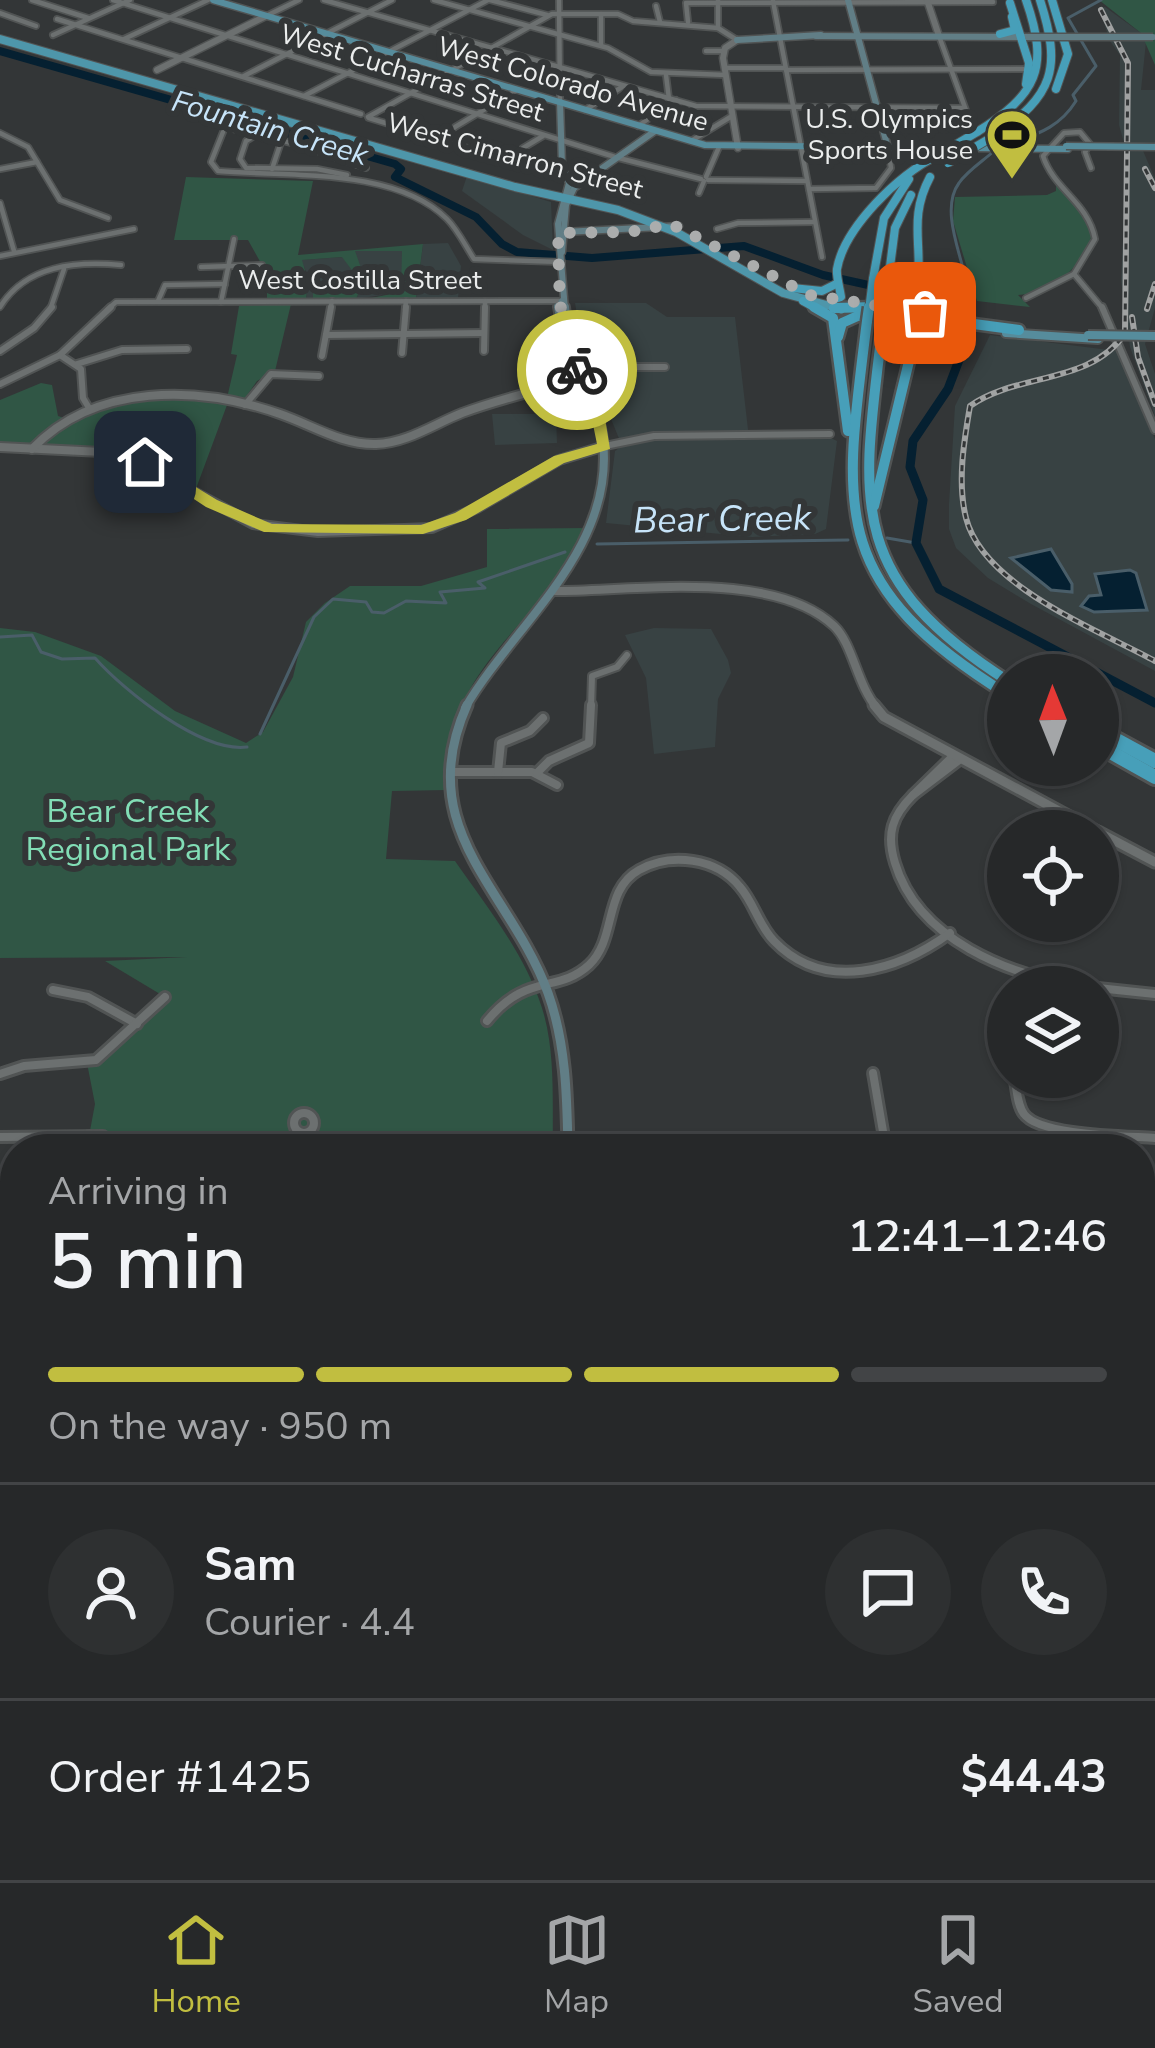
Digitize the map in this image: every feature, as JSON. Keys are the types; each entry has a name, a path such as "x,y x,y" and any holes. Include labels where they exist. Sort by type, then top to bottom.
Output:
{"highway":[{"path":"833,304 841,297 839,283 878,198 932,153 1010,110 1034,82 1041,58 1026,0"},
{"path":"1024,115 1046,89 1055,66 1056,46 1040,0"},
{"path":"850,460 898,219 909,198 930,177 1058,88 1064,40 1052,0"},
{"path":"1010,1 1024,38 1030,74 1010,110"},
{"path":"1001,36 1015,28 1010,1"},
{"path":"1064,40 1082,34"},
{"path":"1001,36 1024,38"},
{"path":"1064,40 1093,37"},
{"name":"West Cimarron Street","path":"0,38 510,183"},
{"name":"West Cimarron Street","path":"0,38 510,183"},
{"path":"114,68 140,73 157,70"},
{"path":"157,70 154,77 173,85"},
{"path":"932,153 888,208 873,279 878,313 867,489 871,523 885,561 914,603 960,648 987,667"},
{"path":"930,177 916,198 911,218 914,295 934,318"},
{"path":"510,183 551,198 567,193"},
{"path":"510,183 567,193"},
{"name":"West Cimarron Street","path":"567,193 705,240 792,288 833,304"},
{"name":"West Cimarron Street","path":"567,193 573,203 592,203 677,229 803,301 850,303"},
{"path":"792,288 822,291 839,283"},
{"path":"839,283 914,338"},
{"path":"838,337 846,320 878,313 914,295"},
{"path":"803,301 831,315 838,337 853,516 876,576 926,635 987,680"},
{"path":"850,303 878,313"},
{"path":"833,304 1014,332"},
{"path":"871,523 884,453 914,357 914,338 919,325 934,318"},
{"path":"1119,741 1155,761"},
{"path":"1119,757 1155,777"}],"main road":[{"name":"West Colorado Avenue","path":"210,0 719,147 887,148 932,153 976,148 1155,149"},
{"path":"848,1 887,148"},
{"path":"1082,34 1154,36"},
{"path":"737,40 1001,36"},
{"path":"1093,37 1154,36"},
{"path":"1024,38 1064,40"},
{"path":"560,102 567,193 560,328 600,413 605,446 602,488 589,534 573,567 478,679 455,732 449,772 454,820 466,855 544,983 564,1058 567,1134"},
{"path":"567,193 655,131"},
{"path":"563,233 630,232 657,224"},
{"path":"563,255 576,238 677,229"},
{"path":"563,233 598,235"},
{"path":"934,318 1014,332 1155,338"}],"street":[{"path":"32,0 90,18"},
{"name":"West Cucharras Street","path":"112,0 615,157 705,179 876,188 891,167 887,148"},
{"path":"53,35 130,0"},
{"path":"123,39 210,0"},
{"path":"157,70 299,0"},
{"path":"324,0 623,86 732,112 964,108"},
{"path":"242,77 392,0"},
{"path":"434,0 600,46 642,69 666,74 786,69 1023,70"},
{"path":"304,97 489,0 549,16"},
{"path":"559,0 560,102"},
{"path":"927,1 974,128"},
{"path":"718,2 718,28"},
{"path":"773,2 822,257"},
{"path":"688,22 686,3 993,2"},
{"path":"656,6 659,22"},
{"path":"0,13 36,26"},
{"path":"364,116 558,14 688,22 718,28 737,40 723,51 706,51"},
{"path":"600,46 602,14"},
{"path":"57,19 442,140 567,193"},
{"path":"723,51 738,148"},
{"path":"666,74 673,99"},
{"path":"585,110 623,86"},
{"path":"442,140 517,90"},
{"path":"638,126 673,99"},
{"path":"691,141 732,112"},
{"path":"210,118 225,127 366,168 354,177 311,179 218,171 211,161 225,127"},
{"path":"1025,298 1074,274 1093,247 1092,220 1080,200 1046,168 1043,158 1073,130 1087,136 1090,143 1084,152 1090,168"},
{"path":"0,133 21,141 60,200 108,218"},
{"path":"256,135 246,141 240,161 249,169 300,169 395,189 446,218 474,259 563,255"},
{"path":"523,148 544,135"},
{"path":"272,170 282,141"},
{"path":"699,193 719,147"},
{"path":"300,169 305,150"},
{"path":"0,169 37,162"},
{"path":"0,203 14,251"},
{"path":"717,229 733,223 815,223"},
{"path":"0,256 134,229"},
{"path":"0,236 10,234"},
{"path":"221,302 234,239"},
{"path":"0,307 15,282 64,269 121,265"},
{"path":"201,267 262,265"},
{"path":"0,351 50,313 64,269"},
{"path":"1074,274 1088,283 1117,331 1128,371 1155,430"},
{"path":"0,384 60,355 84,336 109,302 158,301 165,286 225,284"},
{"name":"West Costilla Street","path":"158,301 562,301"},
{"path":"322,356 332,301"},
{"path":"402,353 406,301"},
{"path":"484,351 485,301"},
{"path":"326,335 484,333"},
{"path":"60,355 77,364 122,350 187,350"},
{"path":"77,364 89,408"},
{"path":"32,449 57,422 89,408 165,396 245,404 346,440 384,443 472,410 585,377 623,367 665,367"},
{"path":"245,404 272,374 319,376"},
{"path":"0,447 98,449 133,457 212,503 269,529 375,532 441,525 559,460 605,446 658,436 830,434"},
{"path":"555,591 746,590 803,602 839,630 856,679 875,708 905,732 1054,810"},
{"path":"536,773 549,760 589,743 590,679 617,667 627,655"},
{"path":"498,772 501,743 530,731 543,718"},
{"path":"955,759 891,818 889,844 908,897 922,915 1010,966"},
{"path":"449,772 536,773 557,785"},
{"path":"1119,843 1155,862"},
{"path":"487,1022 508,996 574,974 592,962 622,883 634,872 666,860 708,864 731,877 779,946 797,960 830,970 857,973 890,968 950,934"},
{"path":"53,990 90,994 117,1016 137,1024"},
{"path":"1119,990 1155,994"},
{"path":"0,1074 24,1066 96,1060 165,997"},
{"path":"873,1073 883,1134"},
{"path":"1022,1098 1030,1119 1094,1134"}],"shaded area":[{"path":"1105,7 1141,33 1146,42 1141,90 1155,90 1155,145 1141,146 1155,179 1155,308 1145,344 1155,374 1155,416 1130,347 1121,281 1127,153 1119,125 1120,55 1099,8"},
{"path":"467,176 551,202 553,250 523,235 462,191"},
{"path":"448,243 461,266 458,298 416,298 423,244"},
{"path":"402,250 402,292 356,299 365,279 354,251"},
{"path":"343,257 354,273 347,291 313,292 313,299 306,299 308,276 301,260"},
{"path":"575,303 646,303 667,317 735,317 749,438 827,436 837,441 826,529 815,534 752,537 606,523 615,451 622,446 583,350"},
{"path":"990,335 1117,351 1155,439 1155,671 988,578 956,548 949,529 955,406"},
{"path":"492,414 556,414 557,443 495,445"},
{"path":"654,628 711,629 728,660 731,673 718,699 715,747 654,754 646,678 625,635"}],"green space":[{"path":"1099,0 1155,0 1155,65 1141,33"},
{"path":"186,177 313,181 298,255 423,244 416,298 366,299 401,292 402,251 355,251 365,279 356,299 313,299 313,292 347,291 354,273 342,257 302,260 308,280 306,299 267,299 273,278 256,277 262,265 248,240 174,240"},
{"path":"1056,186 1077,201 1093,231 1083,255 1056,282 1018,295 1030,307 977,301 953,221 955,197 1047,195"},
{"path":"291,304 275,371 257,381 243,401 227,398 237,355 231,354 239,306"},
{"path":"41,383 52,385 58,416 64,418 145,398 227,405 194,494 129,455 0,442 0,400"},
{"name":"Bear Creek Regional Park","path":"589,528 569,563 476,678 449,747 447,790 392,791 386,859 455,861 515,950 535,988 546,1025 553,1134 89,1134 95,1104 87,1063 165,997 105,961 187,957 0,958 0,628 35,632 101,656 175,711 246,743 263,732 293,677 306,622 325,603 350,586 421,586 487,567 487,529"}],"water":[{"path":"1051,549 1072,592 1051,590 1011,558"},
{"path":"1136,573 1147,610 1094,612 1081,606 1089,596 1101,595 1095,574"}],"waterway":[{"path":"1003,147 1053,125 1076,101 1073,95 1096,66 1068,18 1101,0"},
{"name":"Fountain Creek","path":"0,51 395,164 401,169 395,177 476,217 502,244 517,252 592,258 744,246 823,275 959,305 961,310"},
{"path":"963,308 970,302 952,225 953,195 962,179 994,151"},
{"name":"Fountain Creek","path":"960,307 966,324 964,347 948,389 913,441 910,467 923,500 916,543 939,589 1155,703"},
{"name":"Bear Creek","path":"887,538 916,543"},
{"name":"Bear Creek","path":"597,544 848,540"},
{"name":"Bear Creek","path":"260,734 314,617 333,599 366,602 372,612 384,613 406,601 446,603 440,592 485,588 478,582 565,552"},
{"name":"Bear Creek","path":"0,637 32,635 41,652 62,659 95,658 144,702 187,730 229,746 247,747"}],"railway":[{"path":"1101,10 1128,63 1125,333 1093,362 989,395 970,406 962,490 966,518 995,565 1046,603 1155,661"},
{"path":"1145,169 1155,188"},
{"path":"1147,309 1155,284"},
{"path":"1132,317 1138,357 1155,404"}],"way so far":[{"path":"577,370 559,320 562,252 558,233 630,232 671,224 810,295 925,313"}],"place":[{"name":"U.S. Olympics Sports House","path":"1012,181"}],"route":[{"path":"145,462 212,503 269,529 423,530 460,517 559,460 605,446 595,400 577,370"}]}
